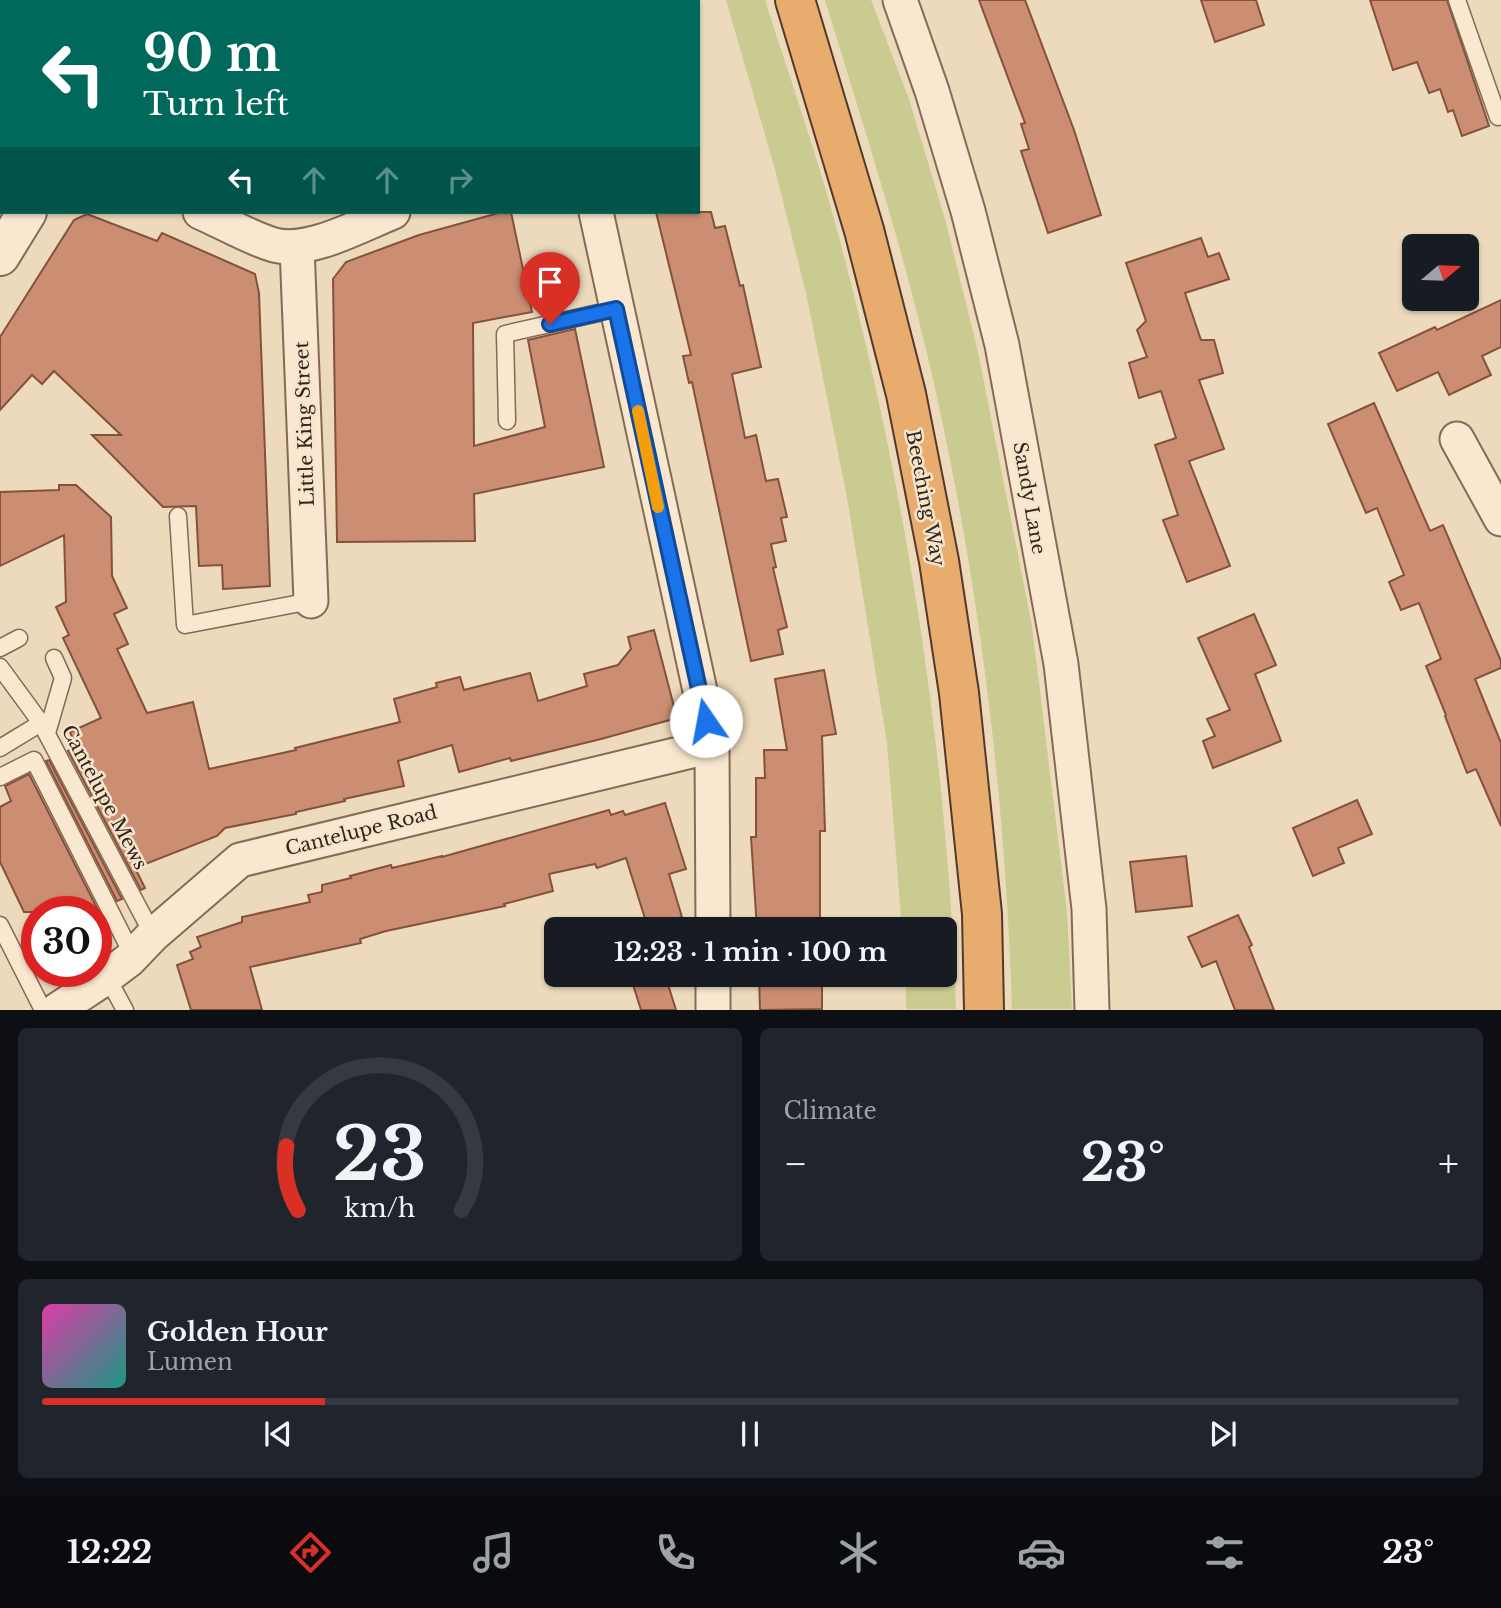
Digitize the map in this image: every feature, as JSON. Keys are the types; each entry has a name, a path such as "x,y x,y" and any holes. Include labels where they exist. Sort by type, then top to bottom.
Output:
{"highway":[{"name":"Beeching Way","path":"794,0 863,230 903,382 939,561 959,693 982,914 984,1010"}],"street":[{"name":"Sandy Lane","path":"900,0 936,104 968,211 1002,345 1061,664 1089,909 1092,1010"},
{"path":"0,256 26,214"},
{"path":"204,214 274,245 297,247 317,242 388,214"},
{"path":"596,214 712,746 713,917"},
{"name":"Little King Street","path":"297,247 311,601"},
{"path":"1457,439 1501,519"},
{"name":"Cantelupe Road","path":"112,973 240,860 712,746"},
{"name":"Cantelupe Road","path":"57,1010 92,987"},
{"path":"713,987 713,1010"}],"lane":[{"path":"1457,0 1498,117"},
{"path":"507,421 505,334 616,309"},
{"path":"178,516 185,625 311,601"},
{"path":"0,648 19,638"},
{"path":"44,728 63,678 54,658"},
{"path":"0,667 44,728"},
{"name":"Cantelupe Mews","path":"0,748 44,728 143,945"},
{"path":"0,777 34,760 143,945"},
{"path":"0,925 43,1010"},
{"path":"112,986 125,1010"}],"green space":[{"path":"726,0 765,0 822,177 863,332 903,524 919,620 933,717 951,917 901,917 887,743 847,498 806,293 776,173"},
{"path":"825,0 871,0 909,99 945,219 978,352 1032,626 1067,912 1072,1009 1012,1009 1003,842 995,758 974,592 960,509 914,302 878,172"},
{"path":"906,987 955,987 956,1009 906,1009"}],"building":[{"path":"979,0 1025,0 1074,130 1101,215 1048,233 1021,151 1029,149 1021,124 1025,123"},
{"path":"1201,0 1256,0 1264,25 1215,42"},
{"path":"1370,0 1447,0 1489,126 1462,136 1453,110 1448,112 1440,89 1429,93 1417,62 1393,70"},
{"path":"711,212 715,228 725,226 740,286 743,285 761,367 732,374 745,438 756,435 766,481 778,479 787,517 781,518 786,541 771,544 776,567 773,568 787,627 778,630 783,654 751,661 692,382 689,383 683,356 691,355 656,214"},
{"path":"87,214 157,241 162,233 255,274 259,293 270,586 223,589 222,565 199,566 196,506 163,507 92,435 121,435 54,371 42,384 32,375 0,410 0,337 74,220"},
{"path":"495,214 511,214 532,312 473,323 474,446 545,427 528,340 575,329 604,467 474,494 475,541 337,542 333,279 346,262 419,235"},
{"path":"1201,238 1208,257 1219,253 1229,279 1185,293 1201,340 1214,340 1223,373 1199,380 1224,449 1189,461 1230,566 1187,582 1163,520 1178,515 1155,445 1176,438 1161,391 1139,398 1129,363 1147,357 1137,330 1146,321 1126,263"},
{"path":"1501,300 1501,347 1482,356 1491,375 1449,395 1438,372 1397,391 1379,353"},
{"path":"1374,403 1430,531 1443,525 1501,661 1501,668 1475,679 1501,743 1501,826 1476,769 1467,773 1426,666 1441,659 1419,603 1401,610 1389,582 1404,575 1377,508 1366,513 1328,424"},
{"path":"59,485 76,485 111,517 112,576 127,608 114,614 128,644 117,649 147,713 193,702 209,769 296,750 295,748 400,722 394,699 437,687 436,683 460,677 464,690 530,673 538,701 587,686 584,674 618,665 631,649 628,637 654,630 677,718 601,739 459,772 452,745 398,761 404,786 344,799 345,801 296,814 225,828 217,836 135,868 145,888 141,890 68,751 76,747 70,732 101,718 63,638 69,635 56,607 66,602 64,535 0,566 0,492 59,490"},
{"path":"1254,614 1276,665 1255,674 1281,741 1213,768 1203,741 1215,736 1207,719 1230,710 1198,638"},
{"path":"824,670 836,734 822,736 825,831 820,831 820,917 756,917 751,837 756,837 756,778 765,778 764,750 787,750 775,679"},
{"path":"49,760 122,899 117,901 46,761"},
{"path":"29,774 91,896 21,896 21,906 0,862 0,807 11,801 5,786"},
{"path":"1357,800 1372,834 1338,848 1344,863 1313,876 1293,828"},
{"path":"665,803 686,869 669,874 682,917 645,917 626,858 597,868 595,864 549,874 553,891 504,904 505,906 386,931 360,939 361,943 250,967 262,1010 191,1010 177,965 193,959 190,952 201,947 197,937 242,922 242,917 310,902 308,895 322,892 322,885 351,878 350,876 391,865 392,868 442,857 609,810 611,815 623,811 625,815"},
{"path":"1186,856 1192,906 1136,912 1130,862"},
{"path":"1238,915 1252,945 1249,947 1274,1010 1235,1010 1216,961 1202,967 1188,937"},
{"path":"634,987 669,987 676,1010 641,1010"},
{"path":"759,987 822,987 822,1009 760,1010"}],"slow traffic":[{"path":"638,411 658,507"}],"route":[{"path":"550,324 616,309 706,721"}]}
